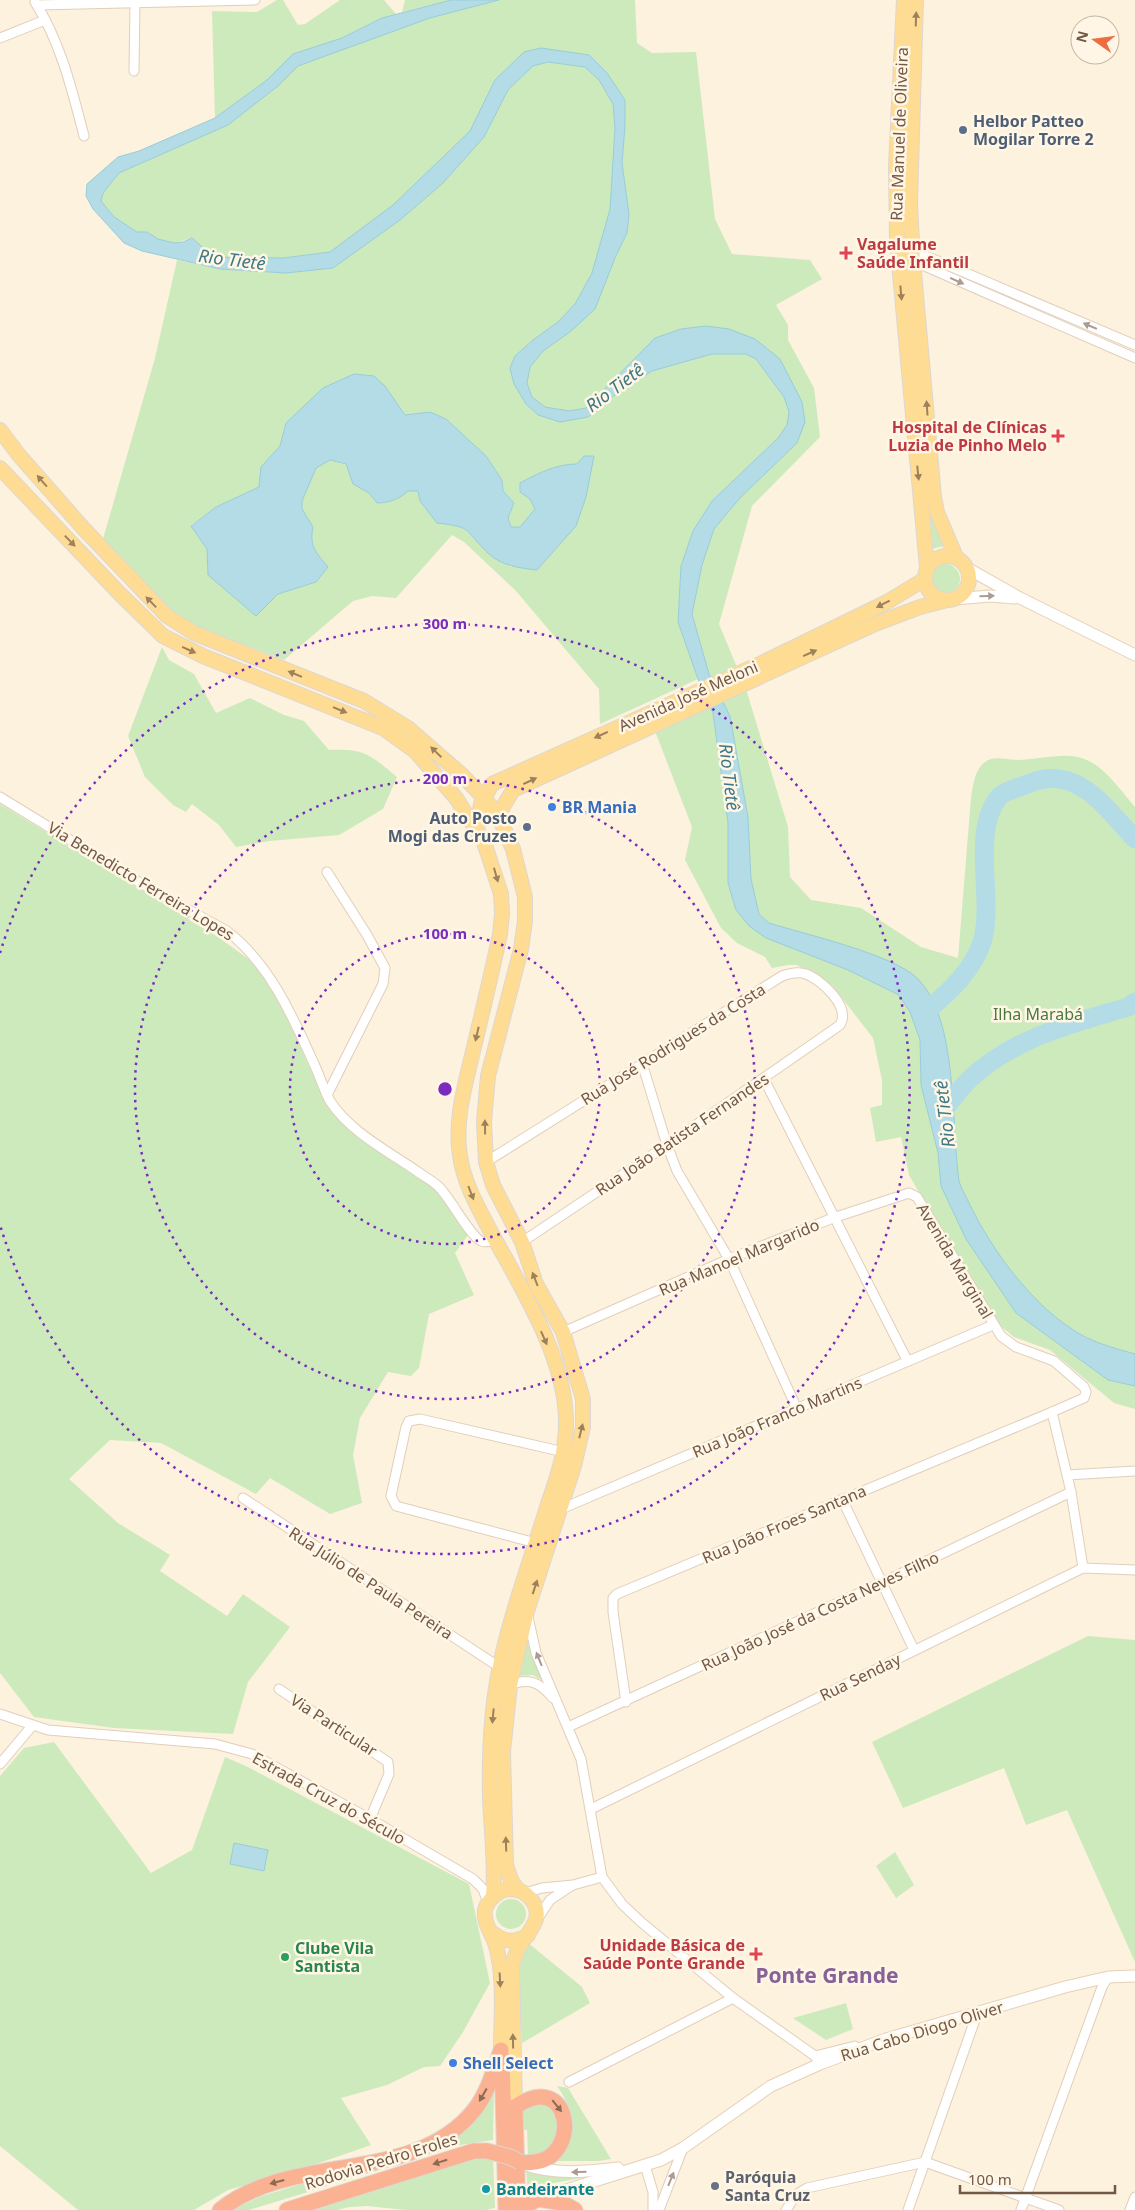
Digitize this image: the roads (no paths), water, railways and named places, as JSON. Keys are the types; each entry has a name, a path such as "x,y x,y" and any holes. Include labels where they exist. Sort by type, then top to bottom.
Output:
{"highway":[{"path":"220,2210 235,2198 273,2183 424,2149 459,2127 475,2108 486,2091 501,2050"},
{"path":"501,2050 506,2210"},
{"path":"521,2163 545,2160 558,2149 565,2125 559,2106 547,2097 534,2097 515,2107 518,2210 535,2200 562,2204 575,2210"},
{"name":"Rodovia Pedro Eroles","path":"294,2208 474,2151 487,2151 510,2156 521,2163"}],"main road":[{"name":"Rua Manuel de Oliveira","path":"904,0 896,167 896,232 926,573"},
{"name":"Rua Manuel de Oliveira","path":"916,0 910,172 912,255 934,498 937,512 956,557"},
{"path":"0,430 18,454 83,528 140,590 171,620 194,633 364,701 387,714 424,740 484,798 498,815 518,864 525,897 525,921 521,949 488,1076 484,1122 486,1162 493,1185 522,1242 536,1284 563,1332 583,1399 583,1427 561,1509 527,1611 510,1685 503,1752 506,1865 511,1880 535,1906 536,1922 520,1946 512,1966 515,2107"},
{"path":"0,468 121,595 163,636 203,656 383,728 415,751 456,798 477,830 484,842 496,875 501,894 500,934 460,1110 458,1140 460,1156 474,1199 536,1318 564,1396 566,1424 564,1452 518,1596 499,1667 490,1754 490,1797 495,1867 491,1900 485,1918 499,1962 501,2050"},
{"path":"943,556 956,557 967,568 968,583 961,595 950,600 934,596 926,586 926,573 931,562 943,556"},
{"name":"Avenida José Meloni","path":"967,568 1020,598 1135,655"},
{"name":"Avenida José Meloni","path":"765,667 887,602 926,573"},
{"name":"Avenida José Meloni","path":"477,830 484,798 492,784 683,704 765,667 920,607 950,600 990,596 1020,598"},
{"name":"Avenida José Meloni","path":"498,815 512,790 683,704"},
{"path":"491,1900 504,1890 521,1892"},
{"path":"491,1932 504,1941 512,1942 528,1936"},
{"name":"Rua Cabo Diogo Oliver","path":"645,2165 683,2148 771,2086 817,2060 1065,1987 1108,1977 1135,1976"},
{"path":"521,2163 547,2171 572,2172 645,2165"},
{"path":"535,2200 645,2165"}],"street":[{"path":"84,136 70,82 57,47 35,2 255,0"},
{"path":"134,71 135,2"},
{"path":"0,38 44,20"},
{"path":"912,255 1135,345"},
{"path":"912,255 1135,358"},
{"name":"Via Benedicto Ferreira Lopes","path":"0,797 146,888 237,938 250,951 270,977 315,1065 327,1095 340,1114 355,1129 438,1186 456,1208 474,1237 485,1242 496,1240"},
{"path":"327,872 367,934 384,968 383,984 327,1095"},
{"name":"Rua José Rodrigues da Costa","path":"486,1162 782,976 790,973 806,974 822,984 842,1009 844,1015 840,1025"},
{"name":"Rua João Batista Fernandes","path":"522,1242 764,1079 840,1025"},
{"path":"642,1063 677,1171 729,1259 797,1410"},
{"path":"764,1079 833,1218 907,1360"},
{"name":"Rua Manoel Margarido","path":"563,1332 729,1259 833,1218 906,1193 917,1197"},
{"name":"Avenida Marginal","path":"917,1197 993,1325 1007,1342 1054,1361 1084,1387 1086,1392"},
{"name":"Rua João Franco Martins","path":"561,1509 993,1325"},
{"name":"Rua João Froes Santana","path":"626,1702 614,1612 614,1596 1052,1412 1084,1398 1086,1392"},
{"path":"1052,1412 1071,1492 1083,1568"},
{"path":"536,1543 396,1506 391,1496 406,1427 409,1421 420,1419 564,1452"},
{"path":"1067,1475 1135,1470"},
{"name":"Rua João José da Costa Neves Filho","path":"568,1727 626,1702 881,1583 1071,1492"},
{"name":"Rua Júlio de Paula Pereira","path":"243,1498 499,1667"},
{"path":"842,1499 914,1650"},
{"name":"Rua Senday","path":"591,1809 1083,1568 1135,1570"},
{"path":"527,1611 536,1653 581,1759 602,1877 622,1904 641,1922 733,1998 817,2060"},
{"path":"510,1685 526,1680 535,1683 548,1692 558,1704"},
{"name":"Via Particular","path":"279,1689 388,1762 389,1774 370,1819"},
{"name":"Estrada Cruz do Século","path":"0,1714 48,1730 214,1744 252,1754 370,1819 473,1879 484,1889 491,1900"},
{"path":"0,1764 32,1726"},
{"path":"521,1892 573,1885 602,1877"},
{"path":"536,1922 550,1900 573,1885"},
{"path":"1021,2210 1102,1987 1108,1977"},
{"path":"569,2082 733,1998"},
{"path":"908,2210 977,2014"},
{"path":"659,2210 683,2148"},
{"path":"786,2210 796,2195 807,2188 925,2162 1059,2210"},
{"path":"645,2165 653,2192 653,2210"},
{"path":"1130,2210 1135,2197"}],"water":[{"name":"Rio Tietê","path":"451,0 499,0 430,18 298,66 278,86 228,125 119,173 103,193 101,201 114,217 137,232 147,232 158,239 174,243 192,238 214,257 283,258 330,252 393,205 470,131 495,80 524,52 541,48 589,55 607,73 625,100 622,163 629,214 627,233 595,309 570,332 543,351 530,367 527,383 532,397 545,407 569,411 586,408 655,338 681,329 706,326 729,329 755,339 780,359 802,402 805,422 797,443 740,498 714,529 702,565 692,614 709,674 730,716 748,817 751,879 759,914 769,923 847,946 888,961 905,969 917,978 931,996 940,1019 947,1046 951,1074 959,1181 979,1222 989,1240 1014,1274 1041,1305 1056,1318 1086,1338 1135,1354 1135,1386 1108,1380 1016,1313 966,1239 941,1186 938,1153 921,1085 920,1040 910,1012 899,995 848,970 766,938 749,926 736,910 728,883 728,823 713,713 698,679 678,622 681,566 693,531 712,501 778,438 787,425 789,412 784,397 756,359 746,354 712,354 652,371 609,399 588,417 560,422 538,415 526,404 514,384 510,368 515,356 558,322 575,304 592,273 610,209 615,128 613,104 599,80 585,67 548,62 533,66 508,90 484,137 443,183 400,220 333,268 286,273 220,269 142,251 124,243 93,209 86,196 87,184 118,157 139,151 215,118 267,80 293,54 342,38 382,18"},
{"path":"354,374 374,376 385,386 405,415 430,412 446,419 486,456 502,480 503,491 514,503 508,518 511,527 520,527 535,509 530,499 520,492 520,483 555,467 577,464 584,456 594,456 586,497 576,526 537,570 512,566 494,558 468,531 458,526 437,523 420,501 418,491 408,491 394,500 377,503 369,493 353,484 346,464 330,460 316,468 302,501 302,509 313,527 312,540 314,549 328,567 316,582 278,594 256,616 208,575 207,549 191,526 216,507 259,487 261,467 280,446 286,423 323,388"},
{"path":"234,1843 268,1850 264,1871 230,1864"}],"waterway":[{"path":"929,1009 967,971 982,942 986,907 984,867 986,829 990,812 999,797 1030,783 1047,779 1063,780 1077,784 1102,803 1135,839"},
{"name":"Rio Tietê","path":"946,1107 971,1078 1006,1052 1065,1026 1128,1007 1135,1002"}],"place":[{"name":"Helbor Patteo Mogilar Torre 2","path":"963,130"},
{"name":"Vagalume Saúde Infantil","path":"846,253"},
{"name":"Hospital de Clínicas Luzia de Pinho Melo","path":"1058,436"},
{"name":"BR Mania","path":"552,807"},
{"name":"Auto Posto Mogi das Cruzes","path":"527,827"},
{"name":"Unidade Básica de Saúde Ponte Grande","path":"756,1954"},
{"name":"Clube Vila Santista","path":"285,1957"},
{"name":"Shell Select","path":"453,2063"},
{"name":"Paróquia Santa Cruz","path":"715,2186"},
{"name":"Bandeirante","path":"486,2189"}],"district":[{"name":"Ponte Grande","path":"827,1976"}],"park label":[{"name":"Ilha Marabá","path":"1038,1014"}]}
